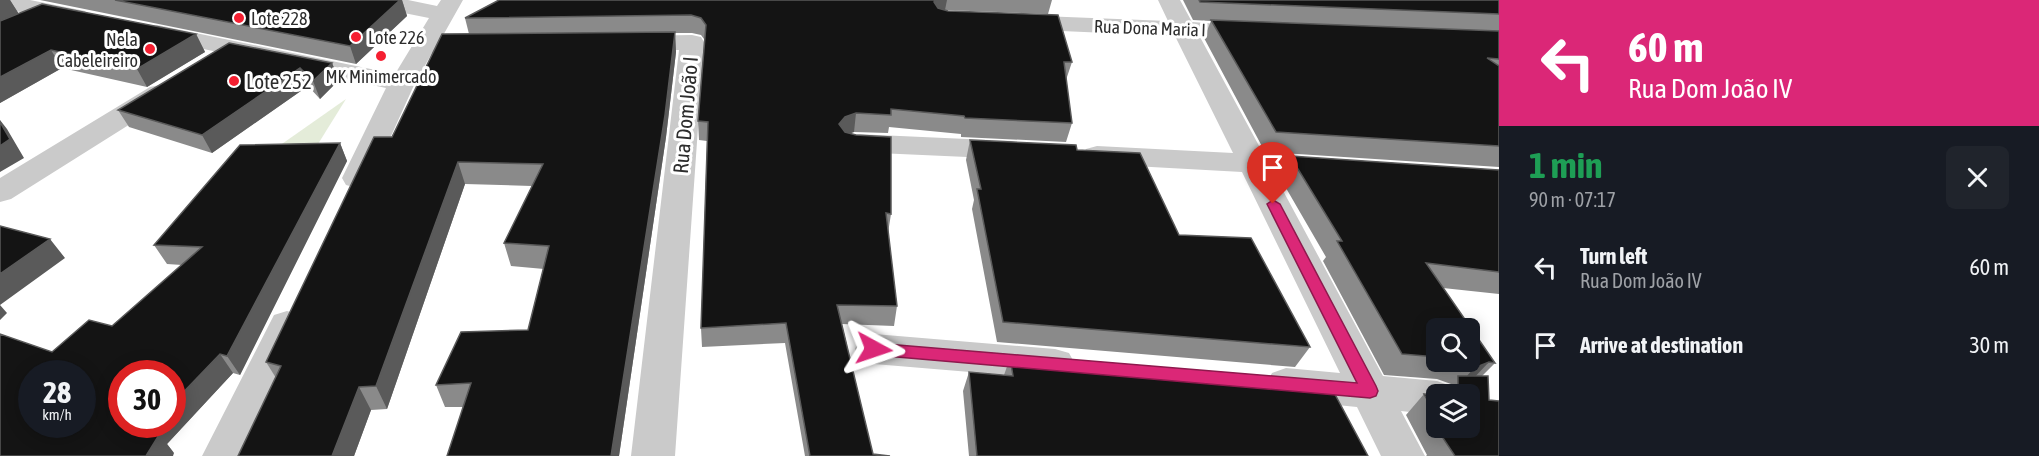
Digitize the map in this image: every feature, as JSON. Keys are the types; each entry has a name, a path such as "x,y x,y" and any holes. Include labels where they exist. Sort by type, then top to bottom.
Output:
{"street":[{"path":"346,200 402,83 448,7 372,0"},
{"path":"1169,0 1403,456"},
{"path":"0,1 97,20"},
{"path":"20,25 50,11"},
{"name":"Rua Dona Maria I","path":"993,21 1277,33"},
{"path":"138,28 402,83"},
{"name":"Rua Dom João I","path":"603,44 692,42 653,456"},
{"path":"424,46 514,45"},
{"path":"0,192 234,48"},
{"path":"855,143 1252,162 1358,170"},
{"path":"224,456 300,296"},
{"path":"874,349 1087,367"},
{"path":"1252,381 1426,397"}],"green space":[{"path":"346,99 318,144 279,146"}],"building":[{"path":"115,0 400,0 350,46"},
{"path":"499,0 935,0 938,8 948,11 1058,15 1072,62 1064,62 1072,123 965,118 964,116 891,109 891,115 856,113 845,117 839,124 845,132 856,135 891,137 891,214 886,213 897,306 837,305 873,454 890,456 810,456 786,323 701,328 708,122 698,121 706,25 701,18 691,15 465,18"},
{"path":"1199,0 1499,0 1499,14 1200,2"},
{"path":"42,4 196,34 137,69 51,50 0,77 0,21"},
{"path":"1211,20 1499,31 1499,59 1487,58 1499,66 1499,146 1276,132"},
{"path":"675,32 665,115 611,456 447,456 471,383 436,385 461,332 528,330 549,246 504,243 543,164 458,162 376,386 359,387 332,456 238,456 281,366 266,362 374,137 392,137 442,34"},
{"path":"229,43 332,63 313,81 300,68 202,135 118,110"},
{"path":"0,122 10,139 0,146"},
{"path":"970,140 1076,145 1077,150 1140,153 1179,235 1251,238 1310,347 1003,322 977,189 981,189"},
{"path":"340,143 227,356 220,354 186,389 186,360 108,360 108,438 157,438 146,456 0,456 0,334 52,352 89,320 112,326 202,247 154,245 240,145"},
{"path":"1290,156 1499,170 1499,272 1426,263 1464,318 1426,318 1426,356 1402,354 1337,241 1342,241"},
{"path":"0,226 50,239 0,274"},
{"path":"1480,341 1495,363 1489,362 1480,366"},
{"path":"1010,358 1331,387 1368,456 977,456 969,372 1013,376"},
{"path":"1458,376 1488,376 1489,400 1499,401 1499,456 1455,456 1443,438 1480,438 1480,384 1458,384"}],"place":[{"name":"Lote 228","path":"239,18"},
{"name":"Lote 226","path":"356,37"},
{"name":"Nela Cabeleireiro","path":"150,49"},
{"name":"MK Minimercado","path":"381,56"},
{"name":"Lote 252","path":"234,81"}],"route":[{"path":"874,349 1370,391 1273,204"}]}
